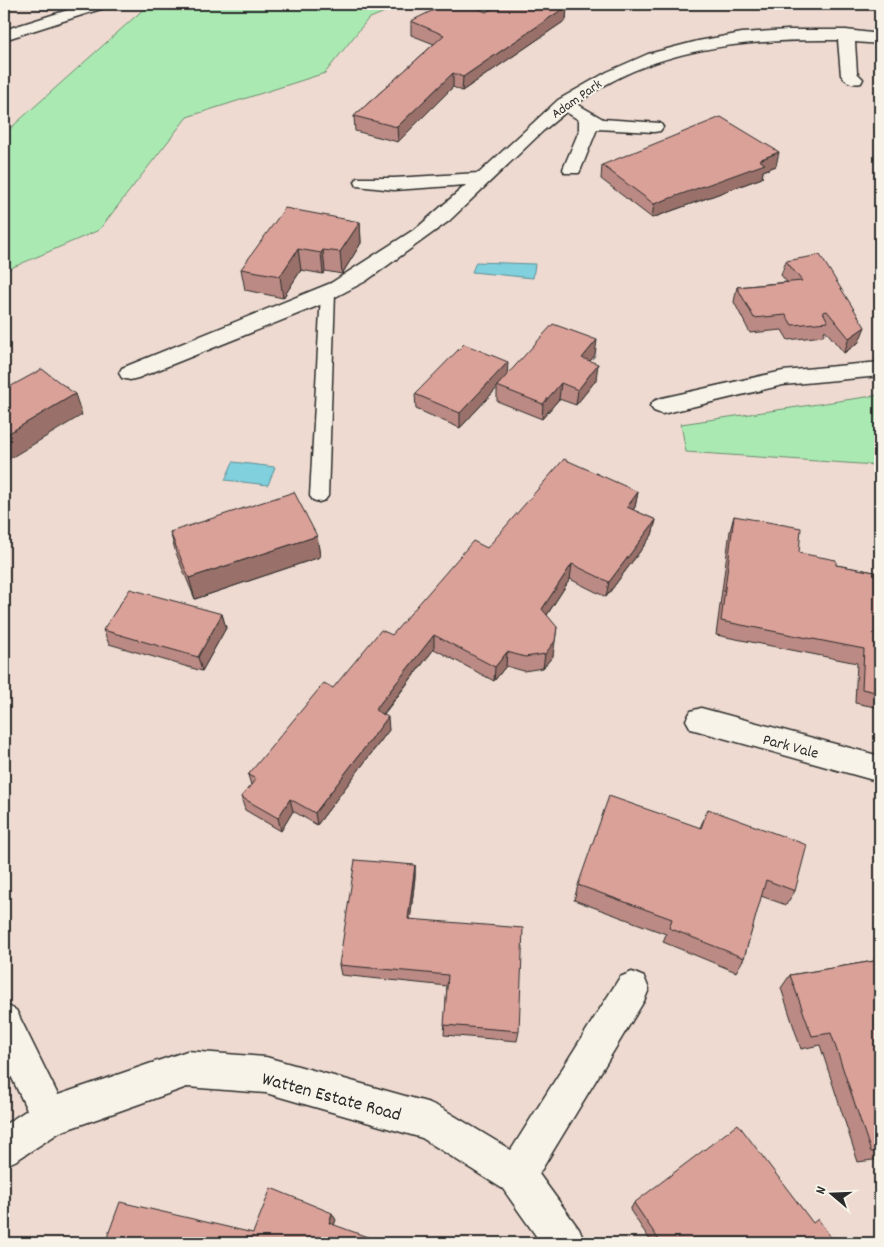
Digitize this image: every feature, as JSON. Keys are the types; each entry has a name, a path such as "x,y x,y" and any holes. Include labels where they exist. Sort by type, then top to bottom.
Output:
{"street":[{"path":"4,35 102,4"},
{"path":"846,35 849,75 855,79"},
{"name":"Adam Park","path":"130,373 328,293 410,242 457,206 483,178 564,104 583,90 612,74 675,50 739,38 846,35 880,39"},
{"path":"564,104 588,120 609,125 654,127"},
{"path":"572,169 588,131 588,120"},
{"path":"364,182 394,184 483,178"},
{"path":"662,406 783,378 880,369"},
{"name":"Park Vale","path":"701,720 880,769"},
{"path":"517,1175 632,988"},
{"path":"4,1022 49,1117"},
{"name":"Watten Estate Road","path":"4,1147 49,1117 187,1069 266,1075 430,1122 517,1175 566,1243"}],"lane":[{"path":"318,496 328,293"}],"green space":[{"path":"159,4 403,4 368,19 325,73 187,117 99,230 4,271 4,134 146,7"},
{"path":"880,395 880,469 875,465 686,452 681,424"}],"water":[{"path":"476,262 535,264 533,278 472,272"},
{"path":"233,462 275,467 268,485 225,480"}],"building":[{"path":"446,4 467,4 486,12 500,4 559,4 567,6 463,77 453,73 397,127 354,116 444,35 411,21"},
{"path":"721,117 779,152 759,160 765,164 654,204 602,165"},
{"path":"285,208 360,222 340,252 323,250 321,253 298,249 280,276 241,269"},
{"path":"820,255 865,327 849,338 827,311 823,312 828,322 792,325 786,315 754,318 737,287 802,281 786,261"},
{"path":"553,324 597,340 582,358 598,364 578,390 561,383 543,404 497,386"},
{"path":"464,344 508,362 460,413 415,394"},
{"path":"42,369 75,394 4,436 4,390"},
{"path":"564,459 638,492 627,507 656,520 609,582 572,564 542,609 557,627 555,641 545,654 525,657 507,652 495,667 434,635 375,710 388,717 315,813 290,799 278,818 241,797 256,779 248,775 324,683 333,688 381,630 392,635 473,541 487,548"},
{"path":"294,492 317,536 189,578 170,532"},
{"path":"734,516 801,528 799,553 836,560 836,565 880,573 880,693 862,689 864,649 721,621"},
{"path":"130,589 222,614 198,657 103,630"},
{"path":"609,796 701,828 708,809 807,845 795,891 766,880 744,958 669,928 672,919 578,885"},
{"path":"355,860 415,865 408,919 523,928 519,1031 444,1025 448,975 339,965"},
{"path":"880,960 880,1151 871,1152 831,1033 812,1036 790,975"},
{"path":"738,1124 813,1223 818,1219 835,1243 661,1243 634,1203"},
{"path":"271,1188 332,1213 329,1223 384,1243 105,1243 120,1202 253,1233"}]}
